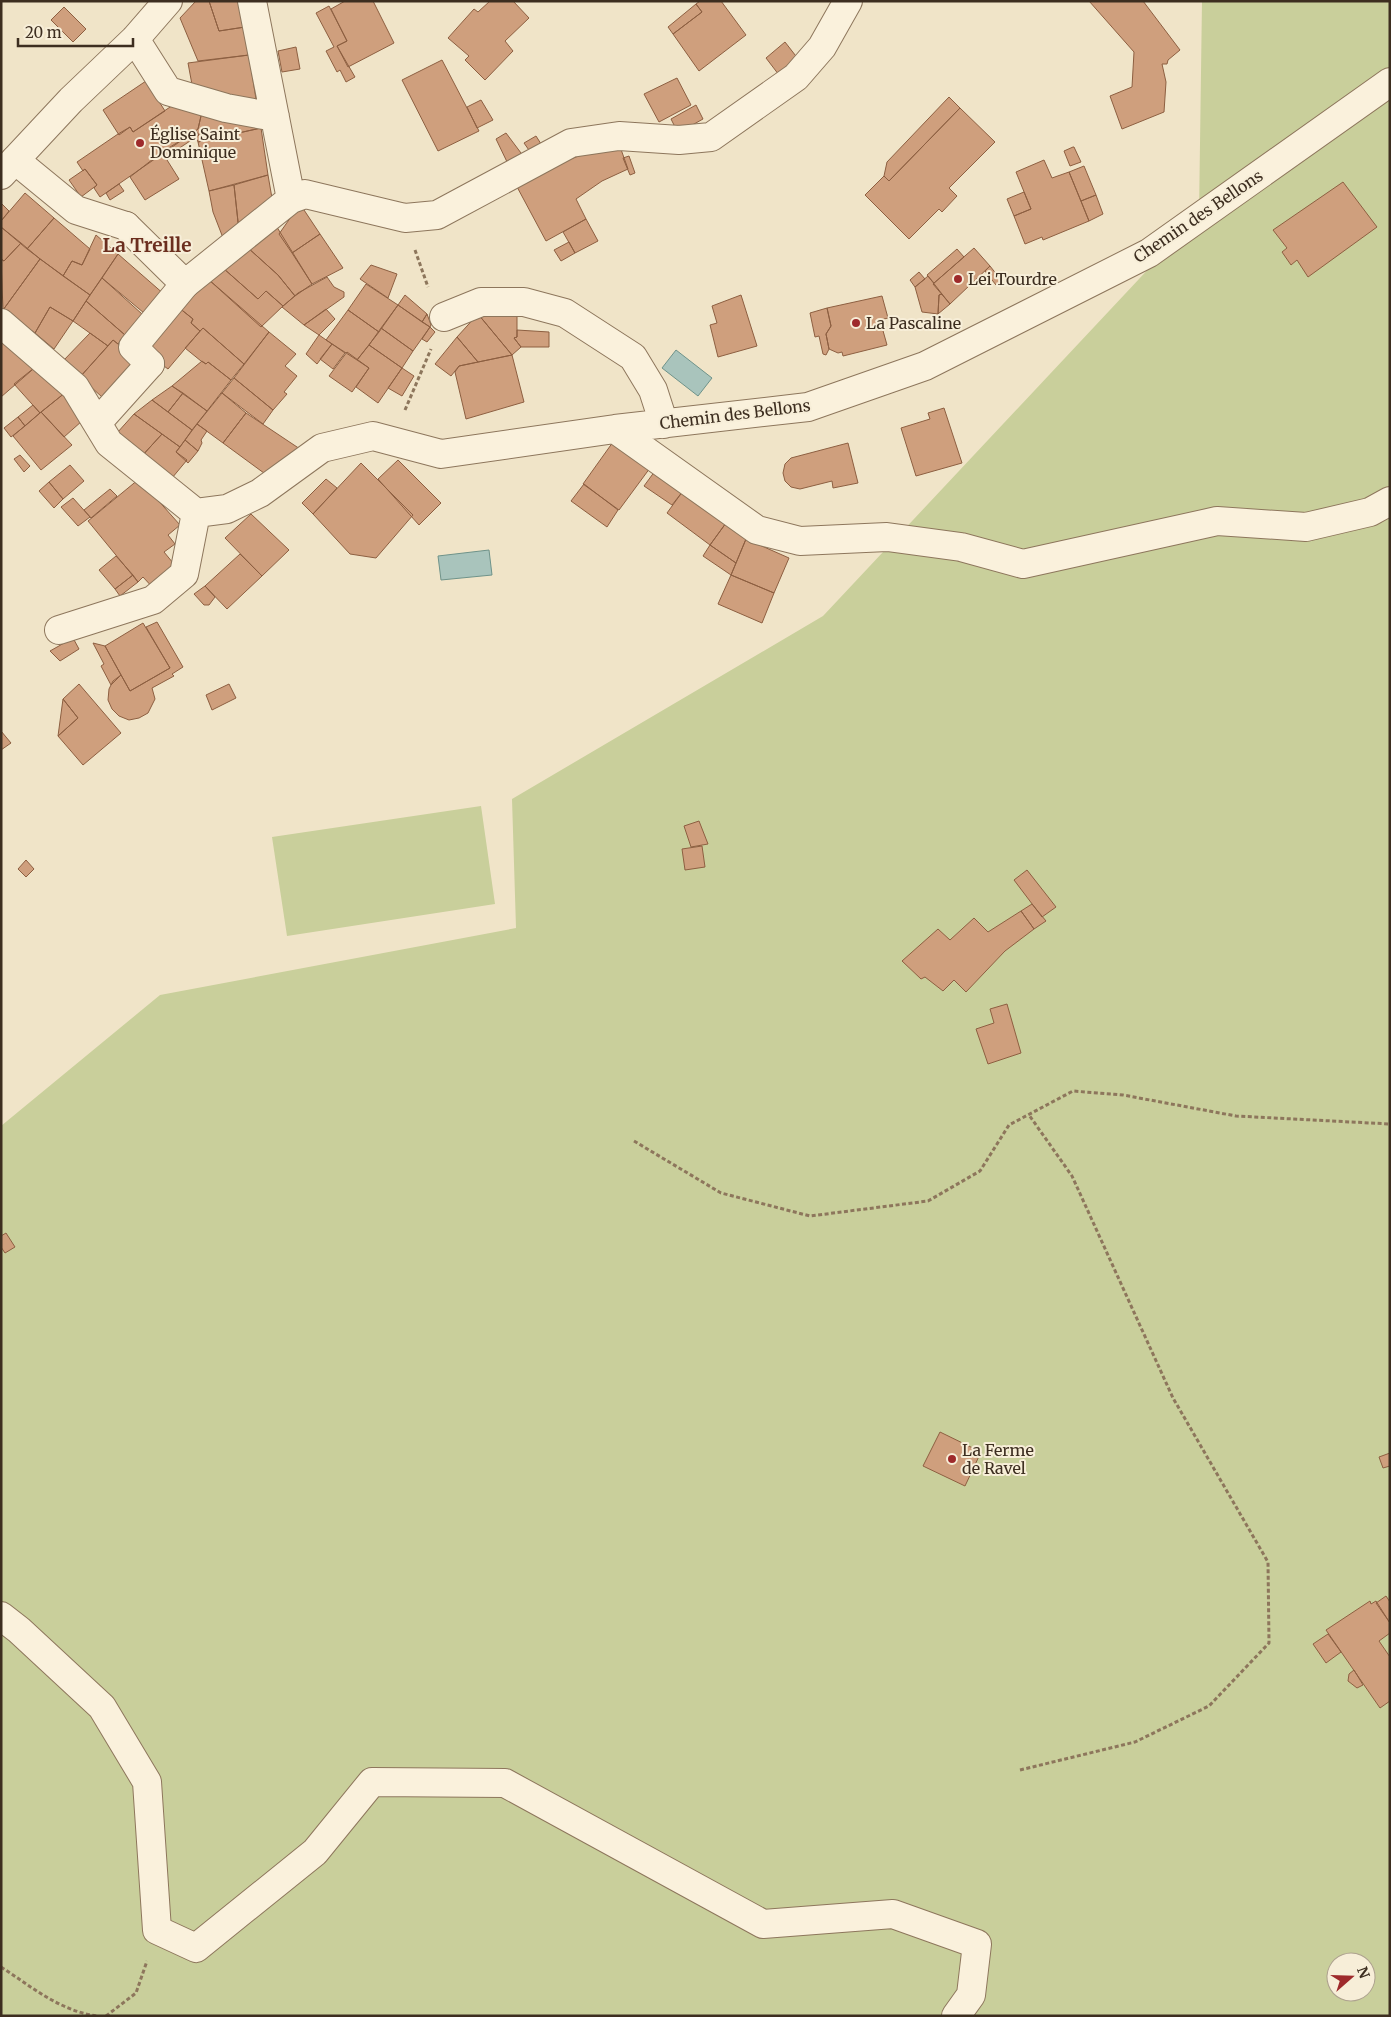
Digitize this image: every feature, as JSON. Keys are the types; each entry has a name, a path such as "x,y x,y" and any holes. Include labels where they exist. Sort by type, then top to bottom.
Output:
{"street":[{"path":"168,1 135,38 71,100 8,167 76,210 126,226 185,284"},
{"path":"252,1 291,200"},
{"path":"97,422 185,284 291,200 305,194 405,218 437,215 572,143 619,136 679,140 711,137 796,78 822,47 848,1"},
{"path":"135,38 168,91 226,108 275,117"},
{"name":"Chemin des Bellons","path":"196,513 227,509 260,493 322,448 373,436 441,454 615,430 808,407 925,366 1149,253 1390,82"},
{"path":"444,317 481,302 524,302 565,313 633,357 653,390 664,424"},
{"path":"1,323 75,387 109,443 196,513 184,574 153,600 59,630"},
{"path":"615,430 757,530 800,541 887,537 961,547 1023,564 1217,521 1306,527 1370,512 1390,500"},
{"path":"1,1616 19,1630 102,1707 148,1782 157,1930 196,1948 315,1852 372,1782 505,1783 763,1924 893,1914 977,1944 971,1995 956,2016"}],"path":[{"path":"392,440 444,317 425,280 405,218"},
{"path":"634,1141 721,1193 810,1216 928,1201 980,1171 1009,1125 1073,1091 1123,1095 1236,1116 1390,1124"},
{"path":"1020,1770 1135,1742 1209,1706 1269,1643 1268,1562 1173,1398 1072,1176 1029,1115"},
{"path":"106,2016 136,1993 157,1930"},
{"path":"1,1967 51,2000 80,2014 97,2016"}],"green space":[{"path":"1202,1 1390,1 1390,2016 1,2016 1,1126 160,995 516,928 512,799 823,616 1199,215"},
{"path":"481,806 495,904 287,936 272,837"}],"water":[{"path":"676,350 712,378 698,396 662,368"},
{"path":"489,550 492,575 441,580 438,556"}],"building":[{"path":"196,1 209,1 219,31 245,27 249,55 198,61 180,18"},
{"path":"209,1 241,1 245,27 219,31"},
{"path":"345,1 373,1 394,43 348,67 337,46 347,41 331,9"},
{"path":"490,1 513,1 529,18 505,41 513,51 485,80 465,60 469,56 448,38 474,9 478,12"},
{"path":"700,1 721,1 746,35 699,71 673,34 702,12 696,4"},
{"path":"1089,1 1143,1 1180,50 1168,60 1167,64 1162,64 1166,82 1164,112 1122,129 1110,96 1132,87 1134,52"},
{"path":"696,4 702,12 673,34 668,27"},
{"path":"329,6 347,41 337,46 355,77 346,82 340,70 337,72 326,51 334,47 316,13"},
{"path":"64,7 86,29 73,42 51,20"},
{"path":"785,42 799,60 779,75 766,58"},
{"path":"296,47 300,69 282,72 278,51"},
{"path":"249,55 256,99 193,90 188,63"},
{"path":"442,60 479,131 438,151 402,80"},
{"path":"677,78 691,105 659,122 644,94"},
{"path":"146,81 165,111 133,132 130,127 119,135 103,110"},
{"path":"949,97 960,108 889,181 884,176 887,162"},
{"path":"481,100 493,120 477,128 467,107"},
{"name":"Église Saint Dominique","path":"179,101 193,105 201,116 198,129 100,197 94,188 97,185 77,162 130,127 133,132"},
{"path":"193,105 261,128 198,142 196,137 199,135 196,131 201,116"},
{"path":"696,105 703,119 678,133 671,119"},
{"path":"960,108 995,142 949,188 957,196 942,212 939,209 909,239 865,195 884,176 889,181"},
{"path":"261,128 268,175 209,191 198,142"},
{"path":"196,131 199,135 169,155 171,158 167,159 162,152"},
{"path":"506,133 524,157 509,166 496,139"},
{"path":"536,136 543,147 531,153 524,143"},
{"path":"618,141 628,169 602,181 576,199 586,219 546,241 516,185 547,168"},
{"path":"1074,147 1081,162 1070,166 1064,151"},
{"path":"162,152 179,179 145,200 130,177"},
{"path":"629,156 635,173 630,175 623,158"},
{"path":"1044,160 1052,178 1069,172 1089,221 1043,240 1042,237 1025,244 1014,216 1031,209 1016,172"},
{"path":"1084,166 1096,195 1081,201 1069,172"},
{"path":"85,169 97,185 81,197 69,180"},
{"path":"268,175 273,204 239,231 234,185"},
{"path":"1343,182 1377,227 1308,277 1297,260 1291,265 1282,252 1287,248 1273,230"},
{"path":"119,184 124,191 110,200 106,193"},
{"path":"234,185 239,231 225,243 213,212 209,191"},
{"path":"1024,192 1031,209 1014,216 1007,199"},
{"path":"25,193 54,218 27,249 1,227 1,221"},
{"path":"1096,195 1103,214 1089,221 1081,201"},
{"path":"300,204 320,234 292,253 279,234"},
{"path":"1,205 9,211 1,221"},
{"path":"54,218 90,249 82,265 72,261 63,276 27,249"},
{"path":"586,219 598,241 575,253 563,232"},
{"path":"275,224 312,284 295,296 278,275 247,247"},
{"path":"1,227 21,243 4,261 1,259"},
{"path":"320,234 343,268 312,284 292,253"},
{"path":"96,235 118,254 90,295 63,276 72,261 82,265"},
{"path":"569,242 575,253 561,261 554,250"},
{"path":"21,243 40,259 3,310 1,259 4,261"},
{"path":"247,247 278,275 295,296 283,306 266,291 258,299 223,268"},
{"name":"Lei Tourdre","path":"974,248 990,266 950,304 933,284"},
{"path":"957,249 964,257 934,283 927,275"},
{"path":"118,254 165,295 144,313 102,278"},
{"path":"40,259 90,295 73,321 50,307 35,333 3,310"},
{"path":"371,265 397,274 388,298 360,279"},
{"path":"990,266 1001,280 996,285 985,271"},
{"path":"223,268 258,299 266,291 283,306 261,327 208,279"},
{"path":"919,272 925,279 915,287 910,280"},
{"path":"928,276 942,294 939,295 938,314 922,312 915,287"},
{"path":"327,277 334,287 344,292 344,297 304,325 282,307 298,293"},
{"path":"102,278 142,314 125,335 86,301"},
{"path":"208,279 269,332 244,364 203,328 200,331 191,323 193,319 178,307"},
{"path":"366,284 398,305 379,332 348,310"},
{"path":"942,294 950,304 938,314 939,295"},
{"path":"405,295 427,314 422,322 398,305"},
{"path":"741,295 757,346 718,357 710,325 717,323 712,306"},
{"name":"La Pascaline","path":"882,296 888,318 880,320 887,345 843,356 842,352 838,353 829,349 826,334 831,326 827,308"},
{"path":"86,301 125,335 118,344 113,340 108,346 73,321"},
{"path":"398,305 430,327 413,351 381,328"},
{"path":"50,307 73,321 54,349 35,333"},
{"path":"178,307 193,319 191,323 200,331 168,369 141,349"},
{"path":"827,308 831,326 826,334 829,349 826,355 823,354 819,336 815,337 810,313"},
{"path":"326,309 335,319 319,335 304,325"},
{"path":"348,310 379,332 357,360 326,340"},
{"path":"517,313 517,337 514,338 521,347 512,355 478,314"},
{"path":"427,314 431,325 430,327 422,322"},
{"path":"478,314 512,355 478,362 457,337"},
{"path":"430,327 435,332 427,342 422,339"},
{"path":"203,328 244,364 231,380 208,362 206,364 201,361 185,348"},
{"path":"381,328 413,351 402,368 369,345"},
{"path":"517,330 549,332 549,347 521,347 514,338 517,337"},
{"path":"269,332 296,354 285,366 297,376 284,392 287,394 273,410 234,378"},
{"path":"90,333 108,346 80,377 63,361"},
{"path":"319,335 332,344 317,364 306,354"},
{"path":"1,337 39,364 1,397"},
{"path":"457,337 478,362 459,366 451,376 435,364"},
{"path":"113,340 137,359 102,397 80,377"},
{"path":"332,344 345,353 333,369 320,359"},
{"path":"369,345 402,368 378,403 356,387 369,368 357,360"},
{"path":"347,352 369,368 352,392 329,376"},
{"path":"512,355 524,402 466,419 455,372 459,366"},
{"path":"202,361 206,364 208,362 231,380 207,411 172,386"},
{"path":"39,364 66,392 40,413 14,384"},
{"path":"402,368 414,376 402,396 388,388"},
{"path":"234,378 273,410 263,424 222,393"},
{"path":"172,386 183,393 168,412 152,400"},
{"path":"66,392 82,421 64,437 41,412"},
{"path":"183,393 207,411 192,430 168,412"},
{"path":"222,393 246,413 223,443 197,424"},
{"path":"152,400 192,430 180,447 134,414"},
{"path":"33,405 40,413 25,426 18,417"},
{"path":"944,408 962,463 916,476 901,428 930,419 928,413"},
{"path":"41,412 72,445 41,470 13,436"},
{"path":"246,413 300,449 268,476 223,443"},
{"path":"134,414 162,434 141,457 117,433"},
{"path":"18,417 25,426 11,437 4,428"},
{"path":"197,424 207,431 201,440 202,443 198,451 185,440"},
{"path":"162,434 180,447 176,452 187,460 172,478 141,457"},
{"path":"185,440 198,451 188,463 176,452"},
{"path":"613,442 650,468 619,510 583,484"},
{"path":"848,443 858,483 833,488 832,481 800,489 791,487 785,481 783,473 785,464 791,458"},
{"path":"20,455 30,466 24,472 14,459"},
{"path":"398,460 441,503 419,525 378,479"},
{"path":"361,463 413,515 376,558 350,554 313,514"},
{"path":"70,465 84,481 63,499 49,482"},
{"path":"655,471 683,491 672,505 644,486"},
{"path":"139,479 180,525 168,535 175,544 164,552 178,569 155,590 143,577 138,582 88,521"},
{"path":"326,479 337,488 313,514 302,503"},
{"path":"49,482 63,499 54,508 39,491"},
{"path":"584,484 618,510 607,527 571,501"},
{"path":"110,489 117,496 91,518 84,510"},
{"path":"683,491 726,523 710,545 667,513"},
{"path":"73,498 90,517 78,526 61,507"},
{"path":"251,514 289,550 262,576 225,538"},
{"path":"726,523 746,539 736,563 710,545"},
{"path":"746,539 789,558 774,593 731,575"},
{"path":"710,545 736,563 731,575 703,556"},
{"path":"240,554 262,576 227,609 205,586"},
{"path":"116,556 133,575 115,589 99,570"},
{"path":"133,575 138,582 120,596 115,589"},
{"path":"731,575 774,593 762,623 718,604"},
{"path":"205,586 215,597 209,605 204,605 194,594"},
{"path":"157,622 183,667 172,674 174,676 152,688 155,699 148,713 139,718 129,720 119,716 112,709 108,700 109,689 113,681 121,675 130,691 170,668 146,627"},
{"path":"143,623 170,668 130,691 105,646"},
{"path":"73,638 79,649 60,661 50,651"},
{"path":"93,643 105,646 121,675 111,685 101,666 104,664"},
{"path":"79,684 121,733 83,765 58,736 78,718 63,699"},
{"path":"229,684 236,698 212,710 206,695"},
{"path":"63,699 78,718 58,736"},
{"path":"1,731 11,743 1,750"},
{"path":"699,821 708,844 691,847 684,826"},
{"path":"702,846 705,867 685,870 682,849"},
{"path":"26,860 34,869 26,877 18,869"},
{"path":"1027,870 1056,907 1042,917 1014,880"},
{"path":"1032,904 1046,921 1034,929 1021,911"},
{"path":"1021,911 1034,929 1005,951 966,992 954,980 943,991 925,977 921,979 902,961 938,929 950,940 974,918 988,932"},
{"path":"1007,1004 1021,1053 988,1064 976,1029 994,1023 990,1009"},
{"path":"6,1233 15,1247 5,1253 1,1247 1,1236"},
{"name":"La Ferme de Ravel","path":"940,1432 981,1452 965,1486 923,1466"},
{"path":"1390,1453 1390,1466 1383,1468 1379,1457"},
{"path":"1386,1596 1390,1602 1390,1623 1376,1603"},
{"path":"1370,1601 1371,1604 1376,1601 1390,1623 1390,1633 1379,1641 1390,1657 1390,1701 1380,1708 1326,1630"},
{"path":"1328,1634 1341,1652 1326,1663 1313,1644"},
{"path":"1354,1670 1363,1685 1357,1688 1348,1681 1349,1674"}],"place":[{"name":"Église Saint Dominique","path":"140,143"},
{"name":"Lei Tourdre","path":"958,279"},
{"name":"La Pascaline","path":"856,323"},
{"name":"La Ferme de Ravel","path":"952,1459"}],"district":[{"name":"La Treille","path":"147,245"}]}
